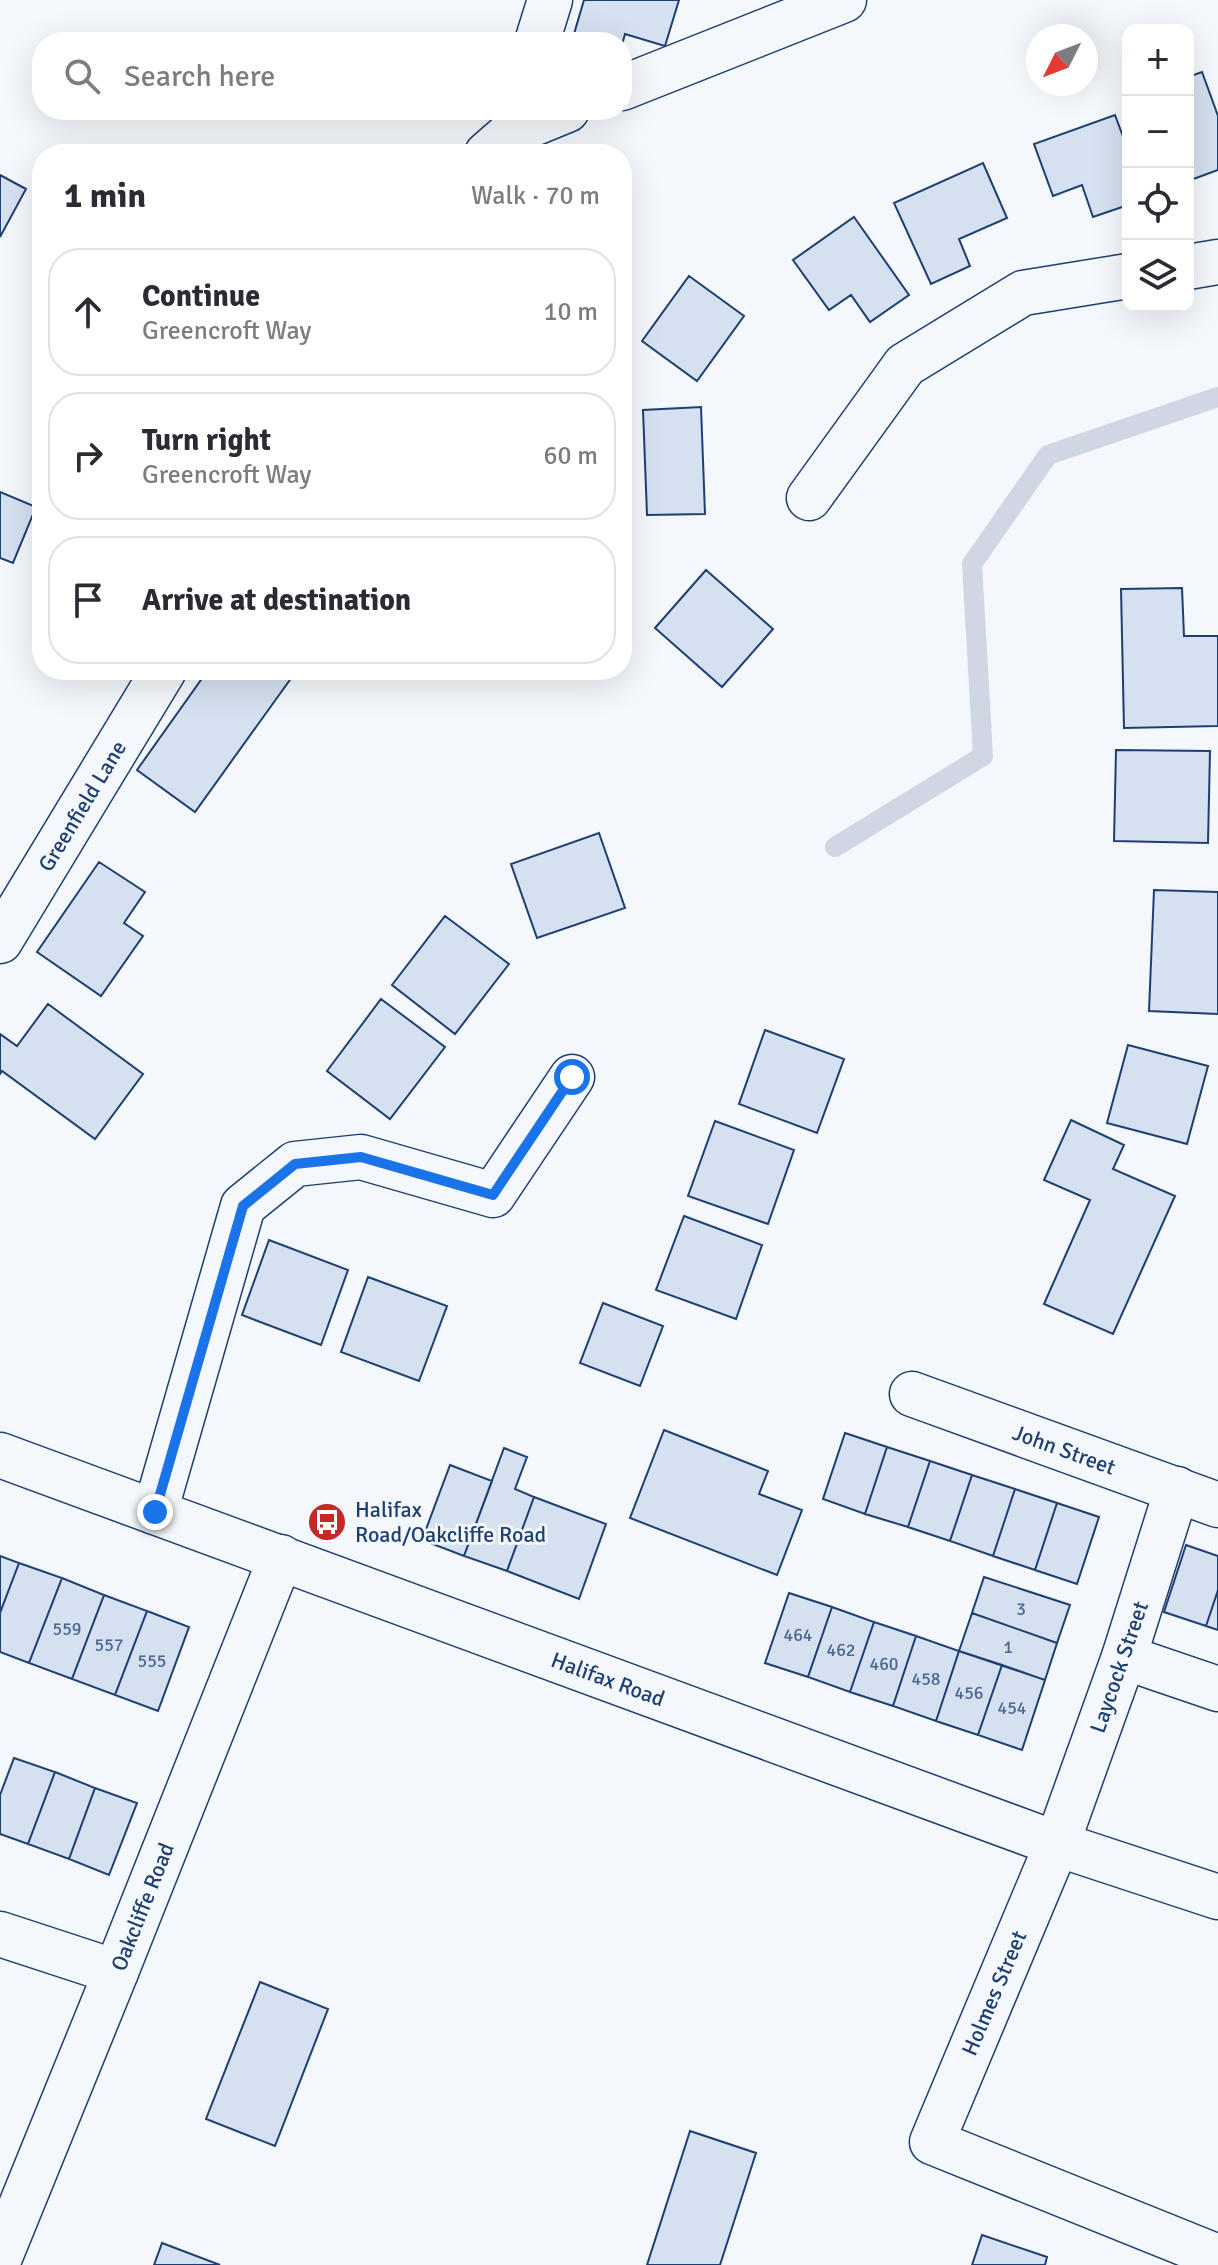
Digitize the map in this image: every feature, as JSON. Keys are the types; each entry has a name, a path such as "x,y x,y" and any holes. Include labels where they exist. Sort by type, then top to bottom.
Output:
{"main road":[{"path":"540,32 550,0"},
{"path":"632,84 844,0"},
{"path":"505,132 539,120"},
{"path":"1194,266 1218,262"},
{"path":"809,498 905,365 1023,293 1122,277"},
{"name":"Greenfield Lane","path":"0,941 158,680"},
{"path":"155,1512 243,1206 295,1164 361,1157 493,1195 572,1077"},
{"name":"John Street","path":"912,1394 1218,1505"},
{"name":"Halifax Road","path":"0,1455 1057,1844 1218,1897"},
{"name":"Laycock Street","path":"1057,1844 1124,1657 1177,1489"},
{"name":"Oakcliffe Road","path":"0,2257 281,1557"},
{"path":"1124,1657 1218,1689"},
{"name":"Holmes Street","path":"1057,1844 932,2142 1218,2257"},
{"path":"0,1934 116,1972"}],"building":[{"path":"584,0 679,0 665,46 632,36 632,32 575,32"},
{"path":"1202,72 1218,116 1218,170 1194,179 1194,96 1194,75"},
{"path":"1115,115 1122,134 1122,207 1093,217 1082,185 1053,196 1034,144"},
{"path":"983,163 1007,218 959,239 970,266 931,284 894,203"},
{"path":"0,175 26,189 0,237"},
{"path":"854,217 909,295 870,322 851,295 829,310 793,260"},
{"path":"689,276 744,316 697,381 642,341"},
{"path":"701,407 705,514 647,515 643,410"},
{"path":"0,492 32,505 32,517 13,563 0,558"},
{"path":"706,570 773,629 722,687 655,628"},
{"path":"1182,588 1184,636 1218,636 1218,726 1124,728 1121,589"},
{"path":"201,680 290,680 195,812 137,770"},
{"path":"1116,750 1210,751 1208,843 1114,841"},
{"path":"599,833 625,908 537,938 511,864"},
{"path":"99,862 145,892 124,923 143,936 101,996 37,952"},
{"path":"1154,890 1218,892 1218,1014 1149,1011"},
{"path":"445,916 509,964 455,1034 392,985"},
{"path":"381,999 445,1047 390,1119 327,1071"},
{"path":"48,1004 143,1074 95,1139 2,1071 0,1074 0,1034 17,1046"},
{"path":"765,1030 844,1059 817,1133 739,1104"},
{"path":"1128,1045 1208,1066 1187,1144 1107,1123"},
{"path":"1071,1120 1124,1145 1113,1169 1175,1196 1113,1334 1044,1304 1090,1200 1044,1180"},
{"path":"715,1121 794,1150 768,1224 688,1196"},
{"path":"684,1216 762,1245 736,1319 656,1290"},
{"path":"269,1240 348,1270 321,1345 242,1315"},
{"path":"368,1277 447,1306 419,1381 341,1352"},
{"path":"603,1303 663,1326 640,1386 580,1363"},
{"path":"664,1430 768,1471 759,1494 802,1510 777,1575 630,1518"},
{"path":"845,1433 887,1447 865,1514 823,1499"},
{"path":"887,1447 930,1461 908,1527 865,1514"},
{"path":"504,1448 527,1457 515,1489 534,1497 507,1571 464,1556"},
{"path":"930,1461 972,1475 950,1541 908,1527"},
{"path":"450,1465 492,1481 464,1556 422,1540"},
{"path":"972,1475 1015,1489 993,1556 950,1541"},
{"path":"1015,1489 1057,1503 1035,1570 993,1556"},
{"path":"534,1497 606,1524 579,1599 507,1571"},
{"path":"1057,1503 1099,1517 1077,1584 1035,1570"},
{"path":"1186,1545 1218,1556 1218,1590 1206,1626 1164,1612"},
{"path":"0,1556 19,1563 0,1613"},
{"path":"19,1563 62,1578 29,1663 0,1652 0,1613"},
{"path":"984,1577 1070,1605 1057,1643 972,1613"},
{"path":"62,1578 104,1595 72,1679 29,1663"},
{"path":"1218,1590 1218,1630 1206,1626"},
{"path":"789,1593 832,1607 808,1677 765,1663"},
{"path":"104,1595 147,1611 115,1695 72,1679"},
{"path":"832,1607 874,1622 850,1692 808,1677"},
{"path":"147,1611 189,1627 158,1711 115,1695"},
{"path":"972,1613 1057,1643 1045,1680 959,1651"},
{"path":"874,1622 916,1636 893,1706 850,1692"},
{"path":"916,1636 959,1651 936,1721 893,1706"},
{"path":"959,1651 1002,1665 978,1735 936,1721"},
{"path":"1002,1665 1045,1680 1022,1750 978,1735"},
{"path":"14,1758 55,1772 28,1844 0,1834 0,1795"},
{"path":"55,1772 95,1788 69,1859 28,1844"},
{"path":"95,1788 137,1803 109,1875 69,1859"},
{"path":"260,1982 328,2009 275,2146 206,2119"},
{"path":"690,2131 756,2153 720,2265 647,2265"},
{"path":"982,2235 1047,2257 1045,2265 972,2265"},
{"path":"162,2243 220,2265 154,2265"}],"waterway":[{"path":"835,847 983,756 972,564 1048,455 1218,397"}],"place":[{"name":"Halifax Road/Oakcliffe Road","path":"327,1522"}],"route":[{"path":"155,1512 243,1206 295,1164 361,1157 493,1195 572,1077"}]}
